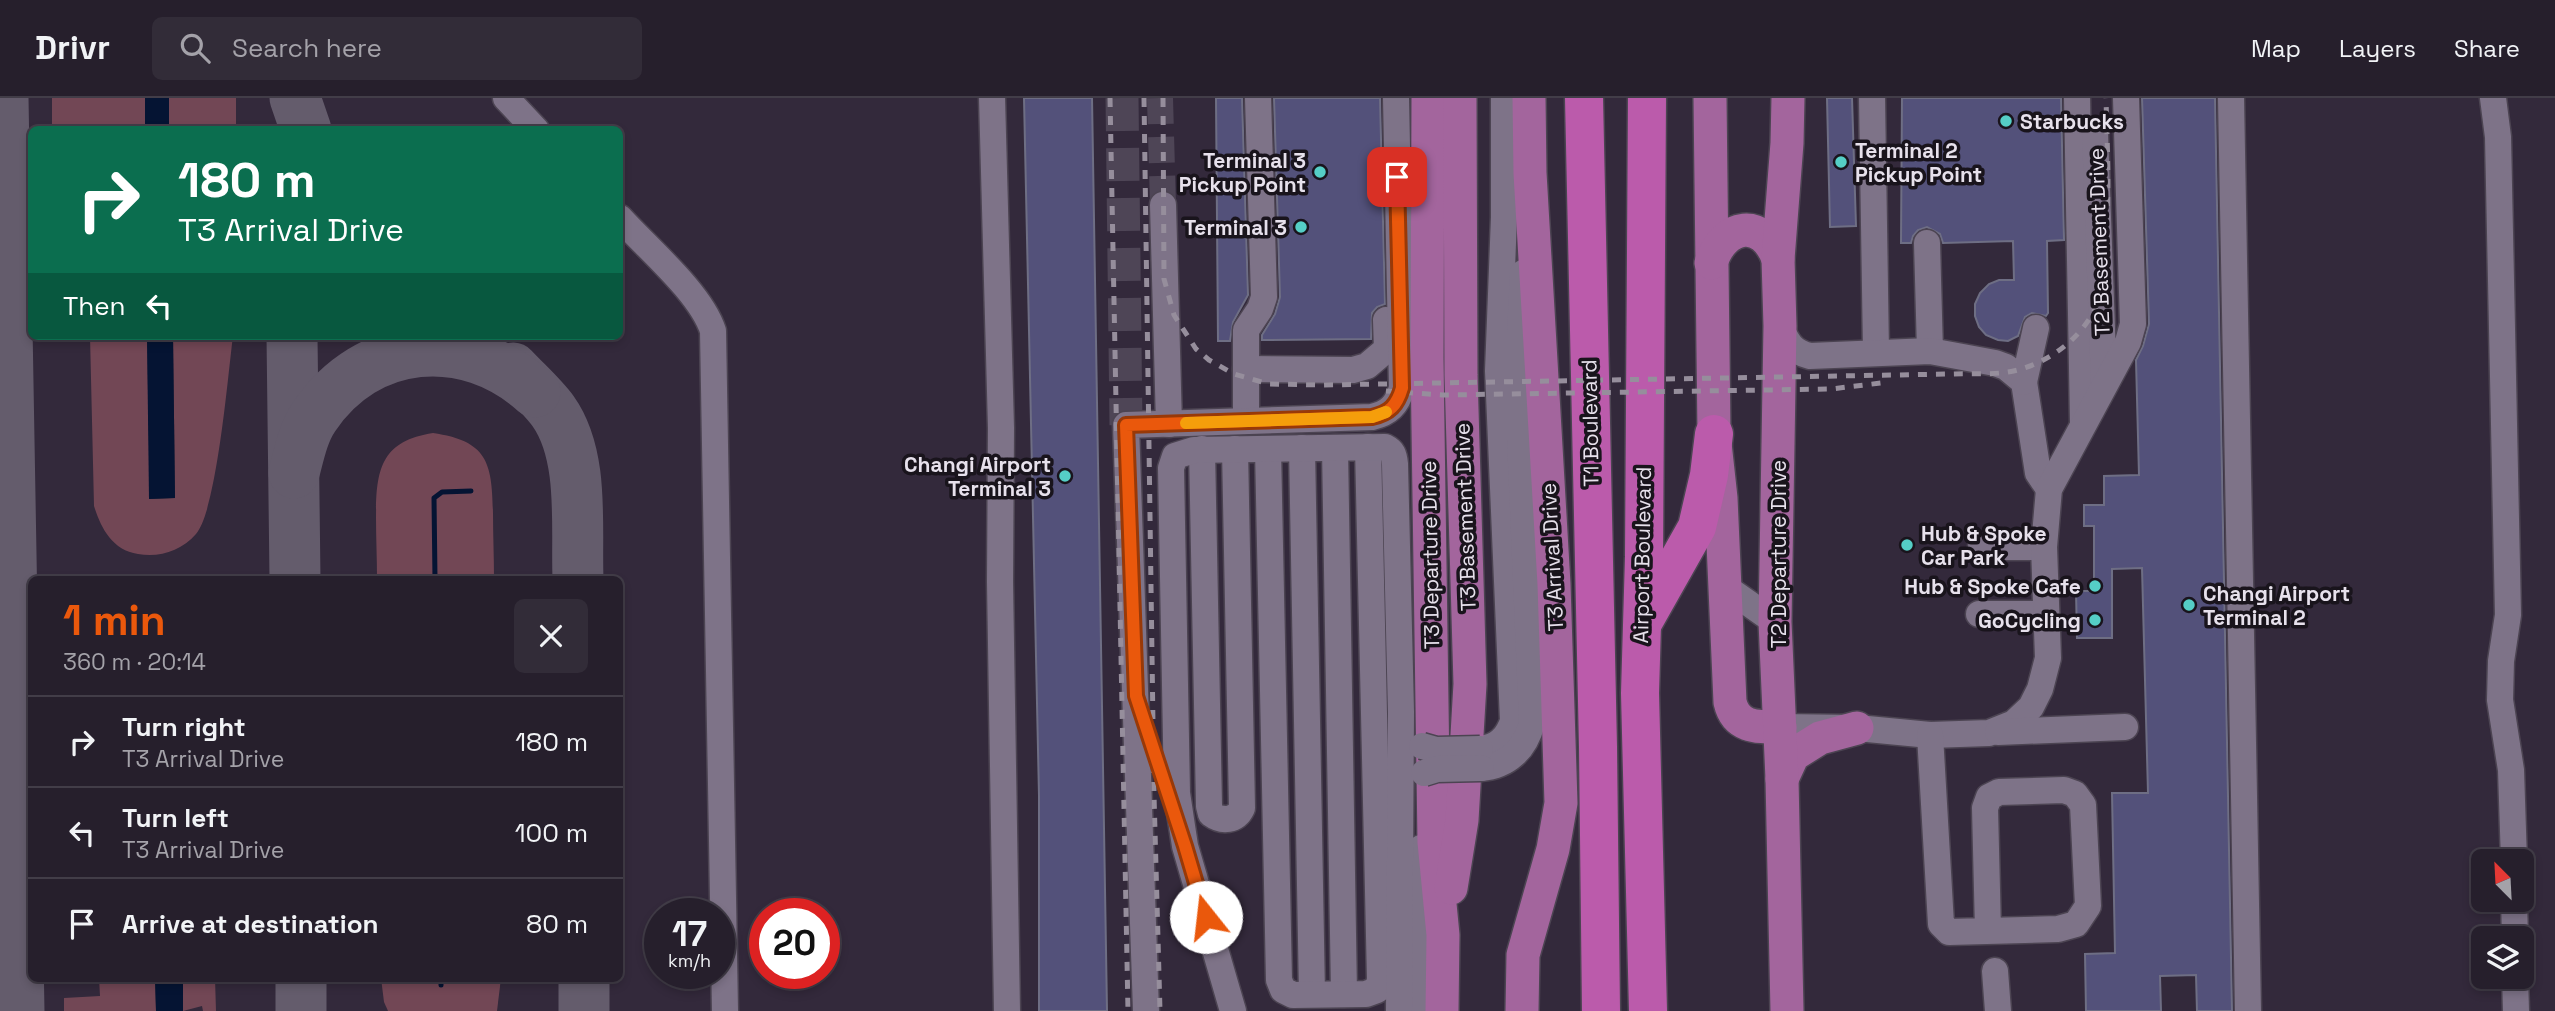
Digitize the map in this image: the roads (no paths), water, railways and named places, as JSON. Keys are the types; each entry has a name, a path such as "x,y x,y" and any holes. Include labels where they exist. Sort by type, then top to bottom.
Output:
{"highway":[{"name":"T1 Boulevard","path":"1584,98 1598,747"},
{"name":"Airport Boulevard","path":"1647,98 1644,557 1640,693 1648,1011"},
{"path":"1601,1011 1598,747 1610,695 1618,674 1696,527 1707,487 1714,434"}],"main road":[{"name":"T3 Departure Drive","path":"1428,98 1429,778 1443,942 1442,1011"},
{"name":"T3 Basement Drive","path":"1443,942 1462,820 1470,684 1461,375 1460,98"},
{"name":"T3 Arrival Drive","path":"1522,1011 1523,955 1553,849 1561,803 1554,584 1530,173 1530,98"},
{"path":"1710,98 1714,434 1721,498 1732,709 1736,717 1748,725 1780,727"},
{"path":"1768,98 1771,143 1782,207"},
{"name":"T2 Departure Drive","path":"1787,1011 1782,779 1775,622 1780,326 1778,259 1788,98"},
{"path":"1711,263 1716,248 1723,239 1731,233 1746,230 1767,238 1778,259"},
{"path":"1782,779 1793,755 1820,737 1857,727"},
{"path":"1443,942 1460,1011"}],"lane":[{"path":"506,98 532,126"},
{"path":"992,98 1001,428 999,582 1007,1011"},
{"path":"1246,421 1246,330 1260,309 1264,297 1258,98"},
{"path":"1246,369 1353,370 1367,366 1387,349 1382,98"},
{"path":"1396,98 1402,388 1406,411 1422,444 1429,467"},
{"path":"1423,1011 1420,834 1429,778 1437,769 1481,759 1504,739 1513,721 1497,371 1504,217 1504,98"},
{"path":"1872,98 1876,352"},
{"path":"2077,98 2083,425"},
{"name":"T2 Basement Drive","path":"2094,98 2104,386"},
{"path":"1989,733 2014,723 2031,707 2038,692 2048,658 2044,547 2049,489 2128,342 2133,324 2126,98"},
{"path":"2231,98 2248,1011"},
{"path":"2493,98 2498,137 2508,615 2501,661 2500,700 2511,770 2514,849"},
{"path":"1401,712 1410,737 1422,746 1500,765 1510,759 1525,743 1532,723 1520,439 1520,333 1530,173"},
{"path":"1163,205 1168,424"},
{"path":"623,221 693,296 713,331 725,1011"},
{"path":"1927,243 1930,351"},
{"path":"1780,326 1791,348 1798,354 1810,356 1930,351 1995,363 2006,367 2024,382"},
{"path":"2036,328 2024,382 2038,473 2049,489"},
{"path":"1146,1011 1126,425 1372,417 1392,408 1402,388"},
{"path":"1268,449 1279,980 1283,990 1293,995 1367,994 1377,990 1380,980 1368,447"},
{"path":"1185,846 1177,793 1171,468 1175,456 1182,452 1235,449 1385,447 1391,450 1395,456 1401,712 1399,1011"},
{"path":"1302,448 1312,994"},
{"path":"1335,448 1344,994"},
{"path":"1202,450 1209,806 1211,814 1217,819 1231,819 1239,815 1242,808 1235,449"},
{"path":"1981,547 2044,547"},
{"path":"1724,586 1775,622"},
{"path":"1979,614 2046,614"},
{"path":"2038,692 2047,707 2066,723 2090,728"},
{"path":"1136,696 1185,846 1233,1011"},
{"path":"1780,727 1857,727 1930,735 2125,727"},
{"path":"1930,735 1941,924 1949,932 1989,931 2058,929 2076,924 2088,906 2082,805 2075,794 2064,790 1999,792 1989,797 1984,808 1989,931"},
{"path":"1402,817 1413,782 1429,778"},
{"path":"1995,971 1998,1011"},
{"path":"2515,989 2516,1011"}],"water":[{"path":"145,98 169,98 169,126 145,126"},
{"path":"147,340 173,340 175,498 149,499"},
{"path":"155,982 183,982 183,1011 156,1011"}],"waterway":[{"path":"435,576 434,498 442,492 471,491"}],"tunnel":[{"path":"1122,98 1126,425"},
{"path":"1160,98 1163,205"}],"railway":[{"path":"1110,98 1128,1011"},
{"path":"1144,98 1154,795 1160,1011"},
{"path":"1163,98 1164,279 1174,315 1196,349 1234,374 1269,384 1323,385 1986,374 2021,369 2051,356 2065,346 2088,321 2102,291 2107,241 2106,98"},
{"path":"1386,391 1443,395 1831,389 1889,382"}],"place":[{"name":"Starbucks","path":"2006,121"},
{"name":"Terminal 2 Pickup Point","path":"1841,162"},
{"name":"Terminal 3 Pickup Point","path":"1320,172"},
{"name":"Terminal 3","path":"1301,227"},
{"name":"Changi Airport Terminal 3","path":"1065,476"},
{"name":"Hub & Spoke Car Park","path":"1907,545"},
{"name":"Hub & Spoke Cafe","path":"2095,586"},
{"name":"Changi Airport Terminal 2","path":"2189,605"},
{"name":"GoCycling","path":"2095,620"}]}
